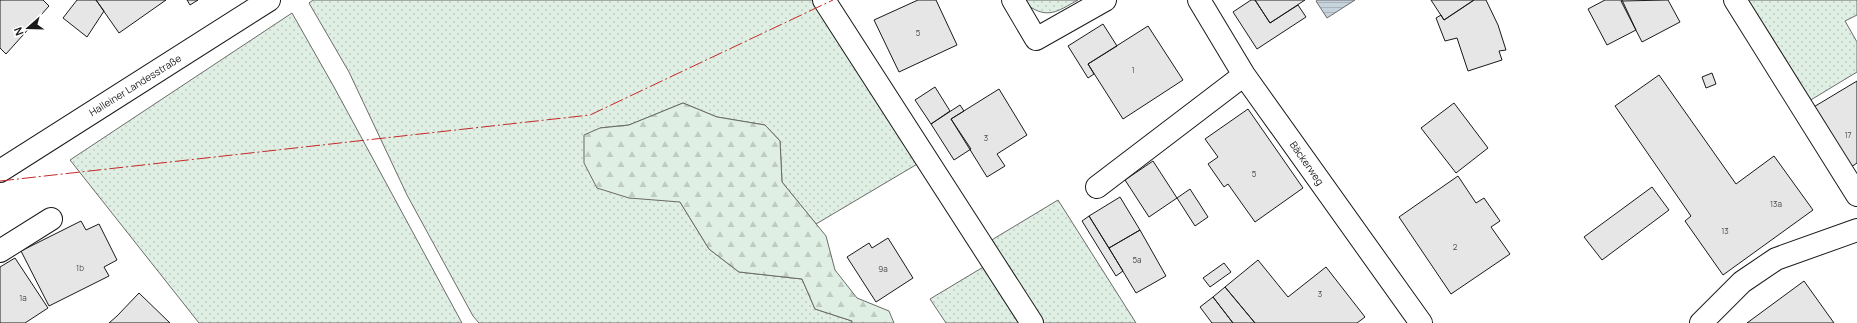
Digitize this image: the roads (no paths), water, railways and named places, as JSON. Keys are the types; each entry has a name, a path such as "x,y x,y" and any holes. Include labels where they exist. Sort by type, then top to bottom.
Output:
{"street":[{"name":"Halleiner Landesstraße","path":"2,166 269,0"},
{"path":"824,0 1032,323"},
{"path":"1013,0 1036,39 1105,0"},
{"name":"Bäckerweg","path":"1199,0 1244,75 1420,323"},
{"path":"1735,0 1857,195"},
{"path":"1097,187 1244,75"},
{"path":"0,251 50,219"},
{"path":"1701,323 1742,282 1776,259 1857,230"}]}
